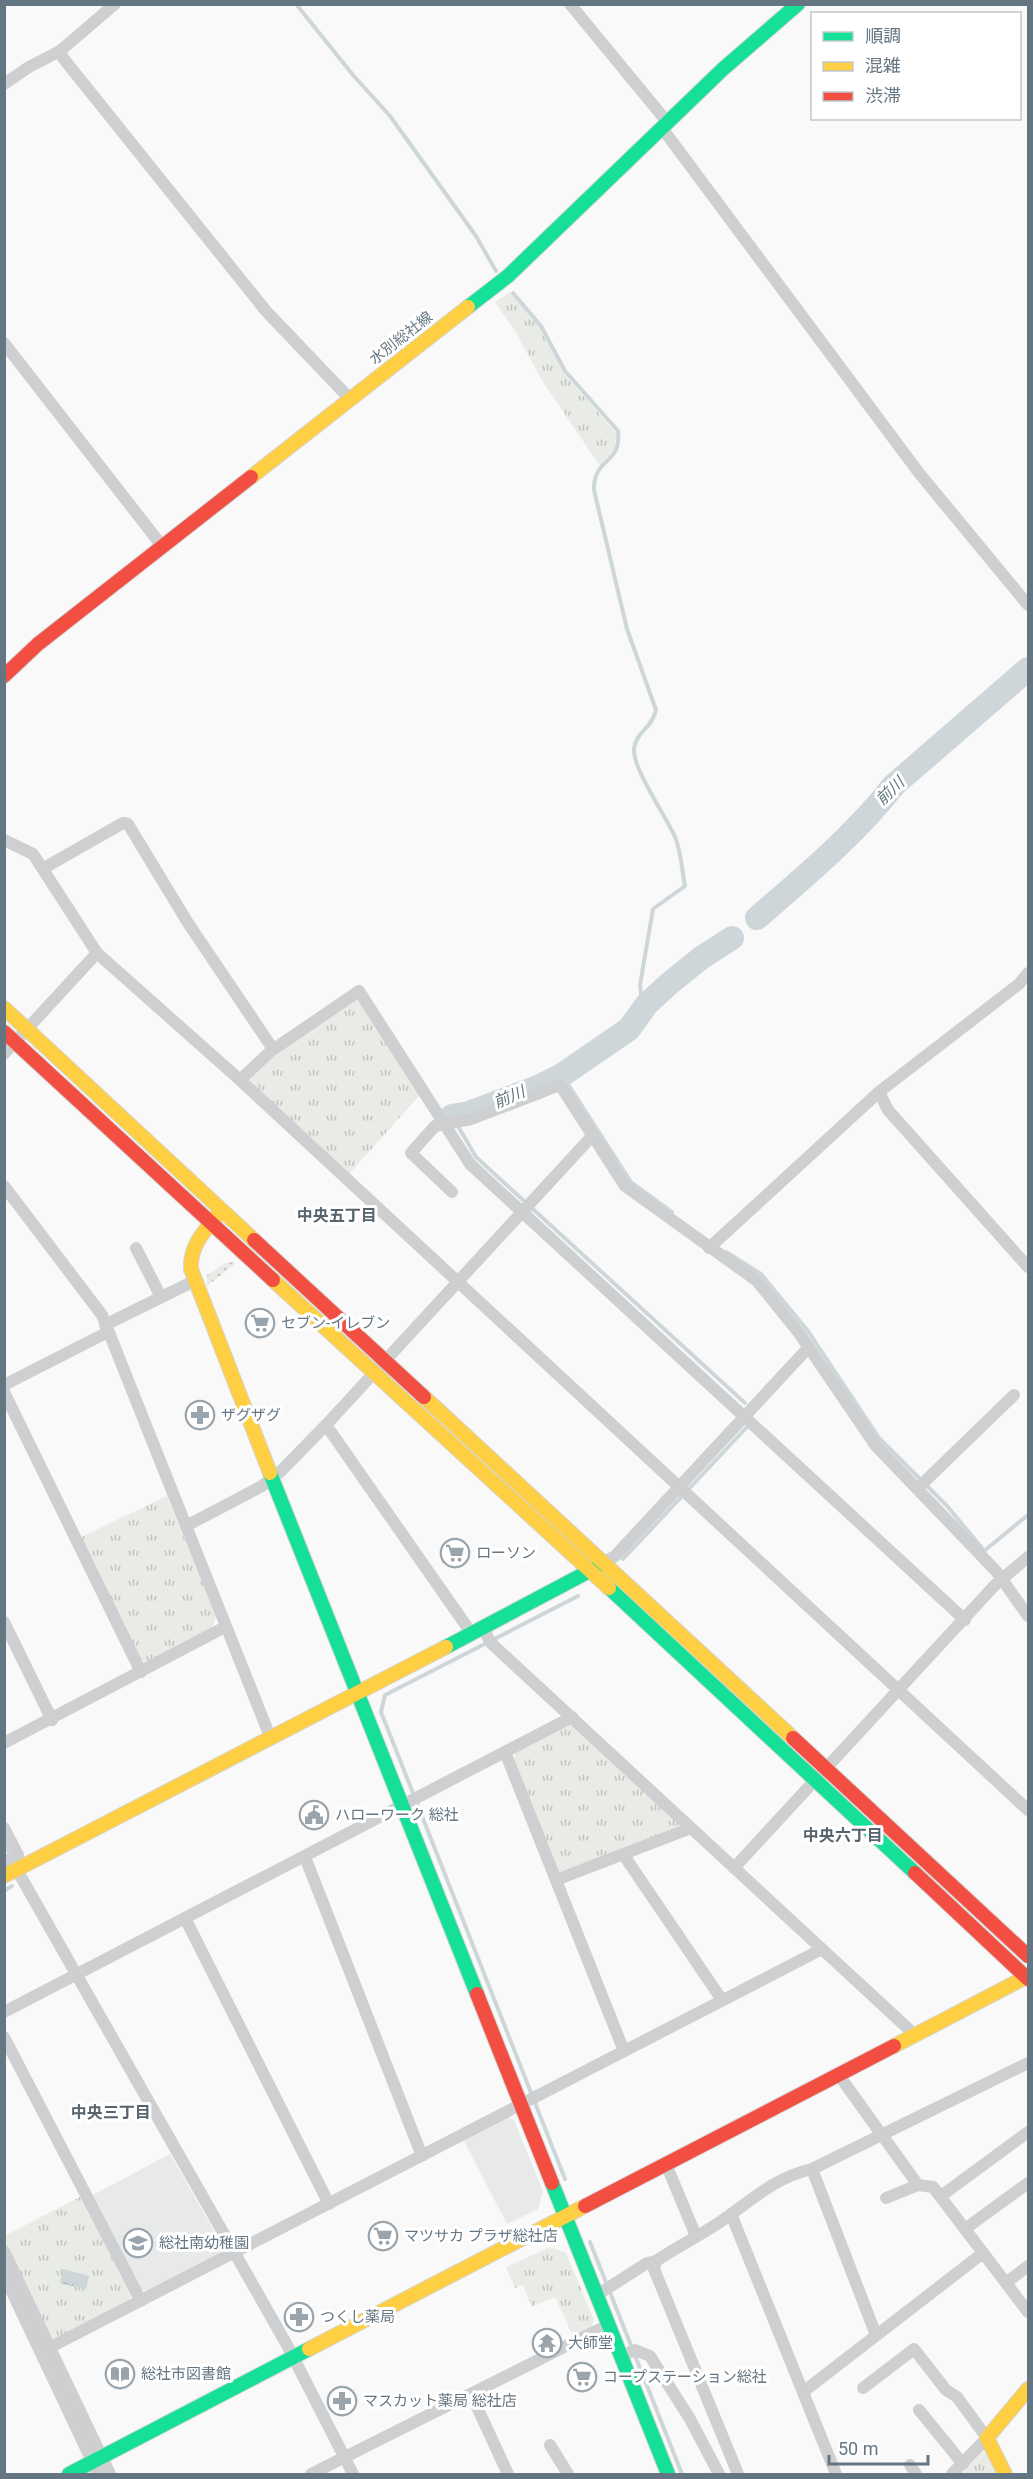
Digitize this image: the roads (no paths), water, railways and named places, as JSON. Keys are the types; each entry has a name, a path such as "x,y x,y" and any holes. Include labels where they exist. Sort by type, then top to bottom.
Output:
{"street":[{"path":"4,84 29,67 60,51 116,4"},
{"path":"570,4 665,126 919,473 1029,605"},
{"name":"水別総社線","path":"4,676 38,644 508,276 572,218 747,47 798,4"},
{"path":"60,51 63,58 144,161 266,312 350,399"},
{"path":"4,344 162,546"},
{"path":"44,868 123,823 128,824 188,923 273,1049"},
{"path":"4,840 33,854 97,953 240,1080 1029,1810"},
{"path":"4,1054 97,953"},
{"path":"712,1245 879,1092 1019,984 1029,973"},
{"path":"240,1080 273,1049 359,991 451,1123 470,1164 527,1208 744,1416 965,1620"},
{"path":"4,1008 1029,1956"},
{"path":"4,1032 1028,1978 838,2074 294,2358 97,2465 69,2475"},
{"path":"452,1192 411,1153 435,1126 471,1119 560,1085 625,1186 712,1245 757,1281 809,1347 876,1446 922,1485 1004,1577 1029,1616"},
{"path":"879,1092 888,1110 1026,1260"},
{"path":"186,1526 271,1479 326,1425 592,1136"},
{"path":"4,1186 102,1315 271,1739"},
{"path":"221,1210 191,1249 190,1266 194,1281 358,1694 411,1802 529,2100 566,2217 604,2290 608,2325 629,2353 668,2475"},
{"path":"136,1248 161,1297"},
{"path":"4,1385 161,1297 194,1281"},
{"path":"11,1873 358,1694 484,1636 615,1556 682,1491 744,1416 809,1347"},
{"path":"4,1392 141,1672"},
{"path":"922,1485 1014,1395"},
{"path":"326,1425 484,1636 915,2035"},
{"path":"734,1868 1004,1577 1029,1557"},
{"path":"4,1622 52,1720"},
{"path":"4,1743 52,1720 225,1627"},
{"path":"4,2012 572,1718"},
{"path":"505,1752 624,2051"},
{"path":"4,1828 18,1855 11,1873"},
{"path":"556,1880 691,1828"},
{"path":"623,1854 722,2000"},
{"path":"305,1857 422,2156"},
{"path":"4,1858 11,1873 76,1974 235,2253 294,2358 353,2475"},
{"path":"185,1918 329,2204"},
{"path":"45,2350 822,1949"},
{"path":"4,2037 141,2301"},
{"path":"604,2290 656,2261 731,2214 748,2199 794,2173 812,2169 1029,2063"},
{"path":"838,2074 918,2185"},
{"path":"941,2196 1029,2132"},
{"path":"666,2164 696,2236"},
{"path":"812,2169 876,2335"},
{"path":"965,2229 1029,2182"},
{"path":"886,2198 918,2185 933,2187 1029,2313"},
{"path":"731,2214 836,2475"},
{"path":"4,2251 9,2279 45,2350 97,2465 110,2475"},
{"path":"802,2392 983,2253"},
{"path":"656,2261 654,2269 738,2475"},
{"path":"1006,2283 1029,2266"},
{"path":"311,2475 608,2325"},
{"path":"863,2388 914,2349 945,2390 957,2397 987,2438 1005,2475"},
{"path":"629,2353 650,2356 690,2419 719,2475"},
{"path":"952,2475 1029,2389"},
{"path":"471,2394 508,2475"},
{"path":"919,2410 963,2464"},
{"path":"550,2445 568,2475"}],"water":[{"path":"63,2269 89,2276 86,2289 60,2283"}],"waterway":[{"path":"296,4 353,75 390,116 476,236 496,271"},
{"path":"513,293 541,326 565,371 618,431 616,450 598,472 594,490 627,629 656,710 635,743 635,758 644,781 675,837 685,886 653,909 640,985 643,1010"},
{"name":"前川","path":"757,918 846,838 894,785 1028,669"},
{"name":"前川","path":"452,1116 469,1113 538,1087 562,1075 629,1029 647,1004 670,983 701,958 732,938"},
{"path":"562,1075 631,1182 672,1212"},
{"path":"452,1116 476,1157 745,1403"},
{"path":"726,1252 761,1274 808,1331 879,1438 947,1506 982,1548"},
{"path":"623,1559 746,1428"},
{"path":"984,1551 1028,1515"},
{"path":"565,2179 381,1712 385,1695 578,1596"},
{"path":"4,1844 11,1856"},
{"path":"4,1891 12,1886"},
{"path":"590,2242 682,2474"}],"place":[{"name":"セブン-イレブン","path":"260,1323"},
{"name":"ザグザグ","path":"200,1415"},
{"name":"ローソン","path":"455,1553"},
{"name":"ハローワーク 総社","path":"314,1815"},
{"name":"マツサカ プラザ総社店","path":"383,2236"},
{"name":"総社南幼稚園","path":"138,2243"},
{"name":"つくし薬局","path":"299,2317"},
{"name":"大師堂","path":"547,2343"},
{"name":"総社市図書館","path":"120,2374"},
{"name":"コープステーション総社","path":"582,2377"},
{"name":"マスカット薬局 総社店","path":"342,2401"}],"district":[{"name":"中央五丁目","path":"337,1215"},
{"name":"中央六丁目","path":"843,1835"},
{"name":"中央三丁目","path":"111,2112"}]}
